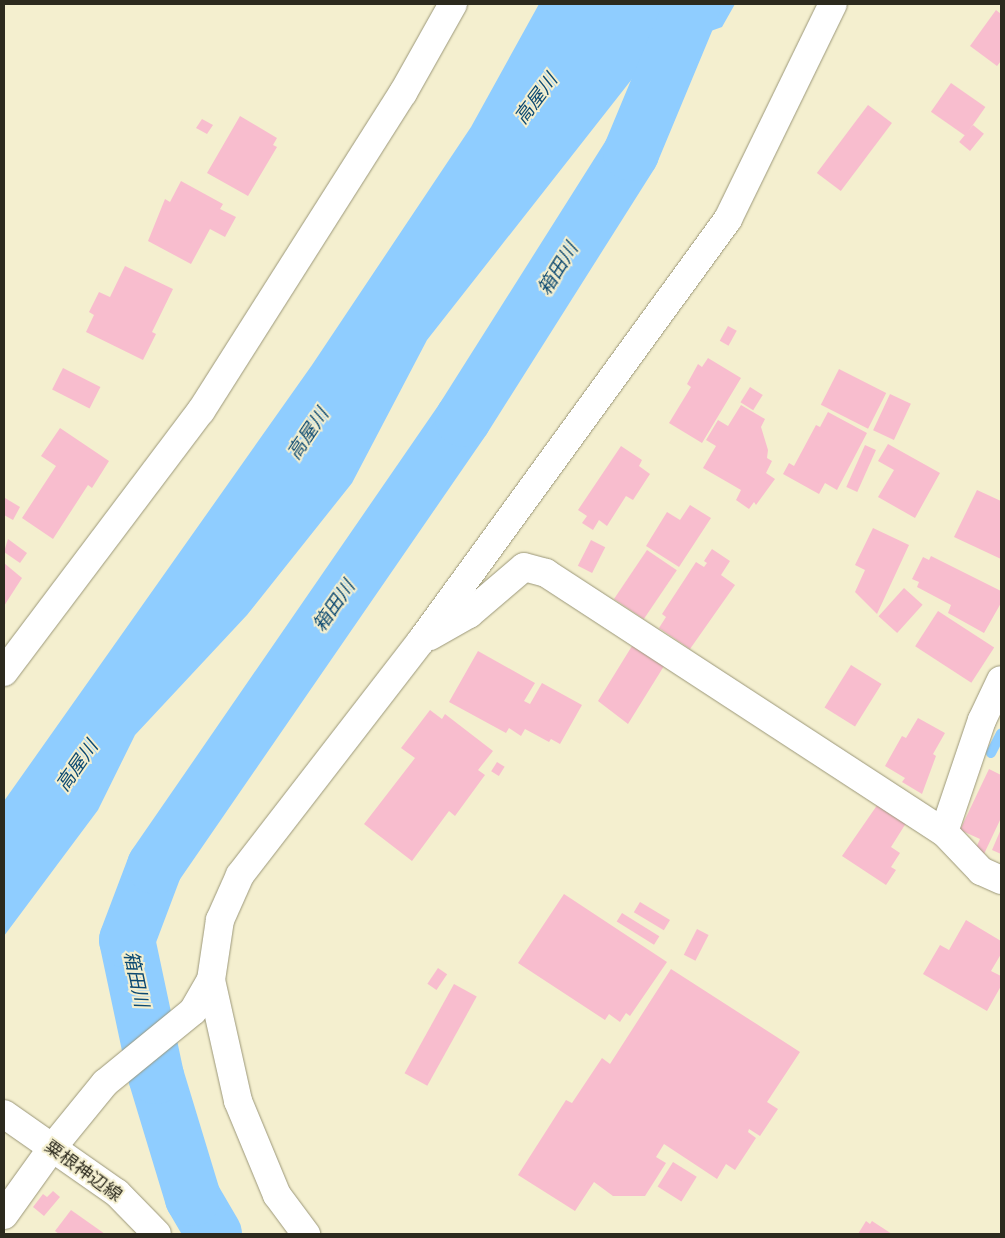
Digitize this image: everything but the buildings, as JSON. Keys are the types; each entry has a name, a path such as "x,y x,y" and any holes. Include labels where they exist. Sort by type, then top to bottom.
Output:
{"street":[{"path":"4,672 201,411 403,93 453,4"},
{"path":"306,1234 277,1195 238,1101 211,980 220,920 240,875 421,642 728,219 833,4"},
{"path":"421,642 468,614 524,567 546,573 944,832 981,871 1001,880"},
{"path":"944,832 982,720 1001,680"},
{"path":"4,1215 42,1141 105,1083 193,1011 211,980"},
{"name":"粟根神辺線","path":"4,1114 117,1193 157,1234"}],"water":[{"name":"高屋川","path":"539,4 735,4 722,27 654,51 427,340 352,483 247,615 135,735 98,810 4,936 4,801 312,365 471,127"}],"waterway":[{"name":"箱田川","path":"214,1234 193,1198 156,1076 127,940 155,866 463,419 631,153 693,4"},
{"path":"991,753 1001,733"}]}
